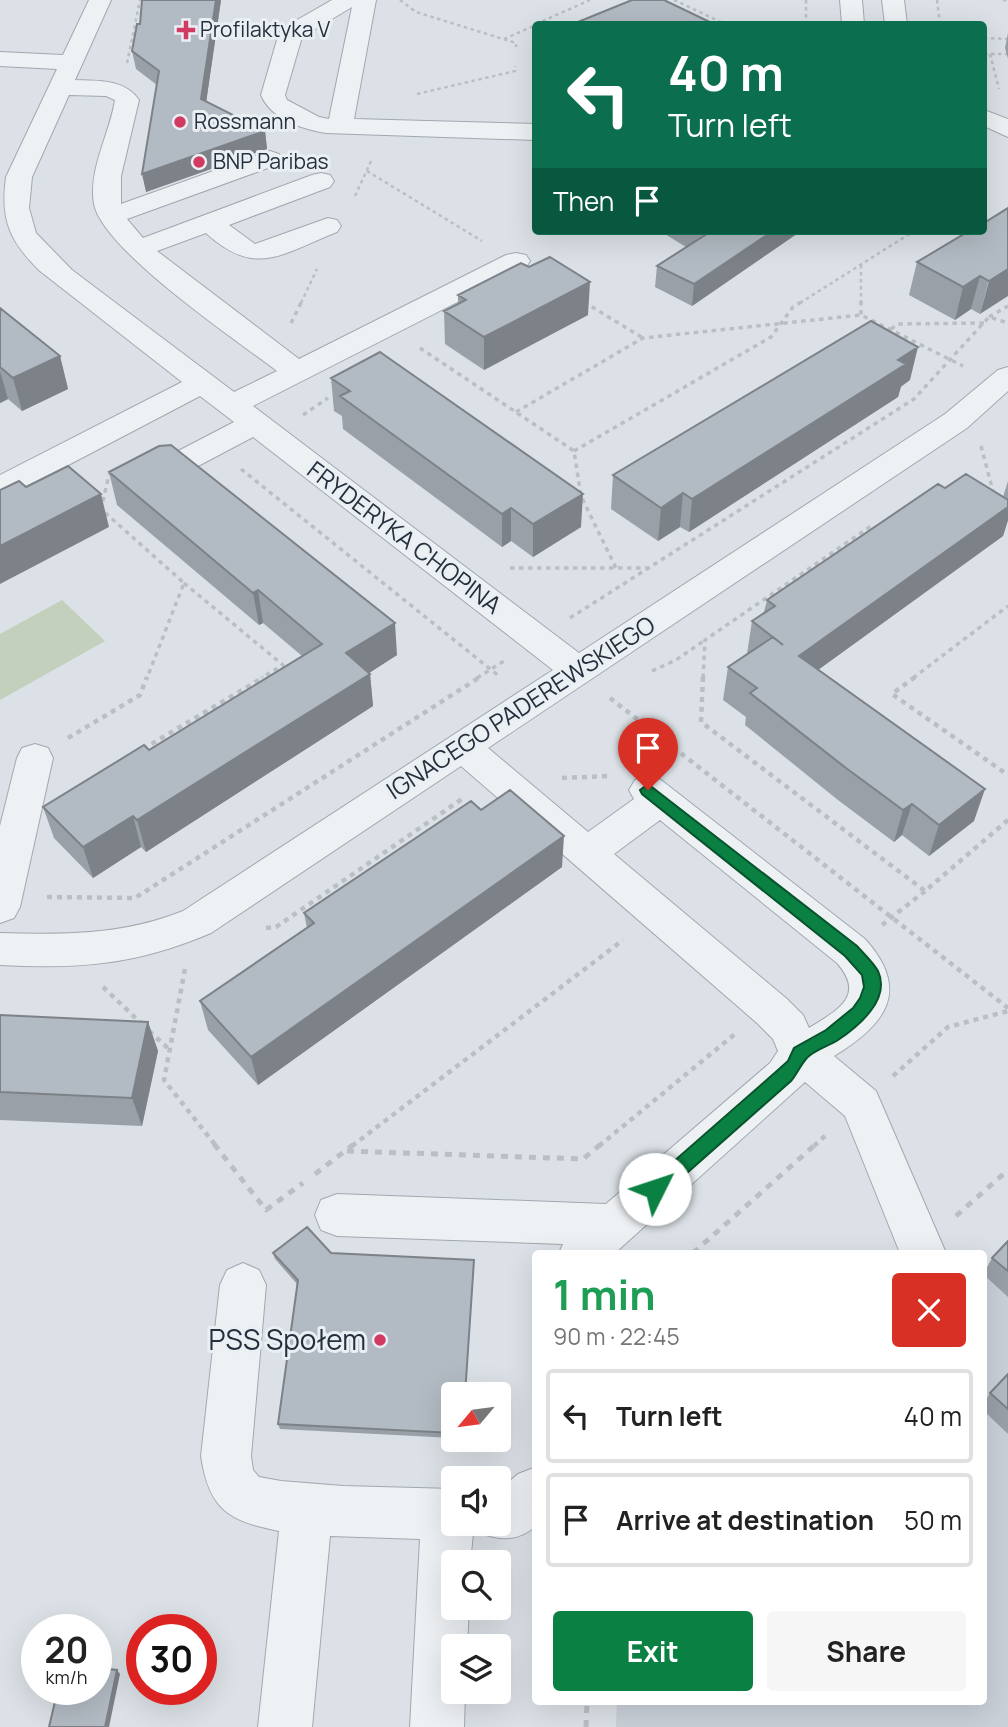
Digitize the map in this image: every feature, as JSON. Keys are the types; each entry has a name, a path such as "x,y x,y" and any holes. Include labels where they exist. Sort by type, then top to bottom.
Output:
{"street":[{"name":"FRYDERYKA CHOPINA","path":"100,0 65,74 16,191 17,222 23,236 62,276 579,671"},
{"path":"348,0 291,33 273,95 277,104 311,122 341,127 532,132"},
{"path":"341,127 365,0"},
{"path":"851,0 853,21"},
{"path":"893,0 896,21"},
{"path":"0,59 65,74 123,94 127,100 105,190 111,216 138,249 296,371"},
{"path":"987,118 1008,129"},
{"path":"111,216 270,159"},
{"path":"138,249 321,181"},
{"path":"210,222 242,249 256,253 328,226"},
{"path":"170,468 214,445 242,414 296,371 516,261"},
{"name":"IGNACEGO PADEREWSKIEGO","path":"0,949 106,949 155,940 197,922 956,421 1008,376"},
{"path":"6,476 201,384"},
{"path":"463,747 772,1011 788,1027 800,1053 861,1104 922,1250"},
{"path":"0,907 35,758"},
{"path":"337,1215 598,1239 785,1076 800,1053 846,1025 868,1001 872,987 870,973 851,951 643,789 587,853"},
{"path":"243,1285 226,1456 228,1469 239,1493 252,1501 307,1509 441,1514"},
{"path":"511,1513 532,1495"},
{"path":"285,1727 307,1509"},
{"path":"438,1727 449,1536"}],"path":[{"path":"400,0 416,12 516,43 516,47"},
{"path":"545,21 590,0"},
{"path":"674,0 719,21"},
{"path":"806,0 806,21"},
{"path":"937,0 940,21"},
{"path":"503,39 532,27"},
{"path":"987,38 1008,39"},
{"path":"999,90 990,54 1008,54"},
{"path":"349,206 367,171 391,106 404,97 515,71 515,66"},
{"path":"367,171 516,261"},
{"path":"574,451 771,337 793,307 908,235"},
{"path":"299,329 290,322 320,264"},
{"path":"861,265 861,315"},
{"path":"579,298 643,338"},
{"path":"989,317 1008,306"},
{"path":"516,412 643,338 861,315 972,370"},
{"path":"890,329 898,324 984,323"},
{"path":"411,342 574,451 581,496 616,568"},
{"path":"302,416 334,394"},
{"path":"976,450 980,443 989,437"},
{"path":"980,443 994,496"},
{"path":"214,445 531,702"},
{"path":"122,468 109,475 101,509 184,583 283,665 139,751"},
{"path":"643,675 676,660 877,522"},
{"path":"505,568 649,568"},
{"path":"35,758 140,695 184,583"},
{"path":"1008,606 892,694 1008,775"},
{"path":"705,640 701,722 925,891"},
{"path":"621,690 610,698 1008,1008"},
{"path":"557,778 643,789"},
{"path":"851,951 1008,820"},
{"path":"186,964 164,1080 266,1210 626,937"},
{"path":"100,985 171,1052"},
{"path":"346,1151 583,1159 747,1024 772,1011"},
{"path":"922,1250 1008,1170"},
{"path":"586,1727 587,1705"}],"shaded area":[{"path":"1008,1249 1008,1727 616,1727 617,1705 987,1705 987,1271"}],"green space":[{"path":"62,600 105,641 0,700 0,634"}],"building":[{"path":"142,0 216,0 201,99 265,131 142,174 159,71 132,51 137,24 140,24"},
{"path":"632,0 664,0 708,21 580,21"},
{"path":"1008,208 1008,269 989,281 980,276 963,287 917,262 962,235 987,235 987,221"},
{"path":"705,235 767,235 694,284 657,266"},
{"path":"550,257 590,282 484,337 444,311 466,300 458,295 521,263 529,267"},
{"path":"0,308 60,356 13,378 0,367"},
{"path":"871,321 918,347 898,360 906,364 692,499 683,493 661,508 613,475"},
{"path":"380,352 583,494 533,524 511,508 502,514 340,396 350,391 331,378"},
{"path":"171,445 395,623 346,653 370,674 137,820 133,816 83,847 43,807 144,745 149,750 322,644 258,590 253,593 109,472 159,446"},
{"path":"68,466 101,494 0,546 0,490 19,481 26,487"},
{"path":"966,474 1008,500 1008,507 799,656 985,789 939,825 912,804 903,810 750,693 757,688 728,667 773,637 752,621 775,606 767,600 938,484 945,488"},
{"path":"510,790 564,836 251,1057 200,1001 314,923 304,913 471,801 481,810"},
{"path":"0,1015 148,1022 132,1098 0,1092"},
{"name":"PSS Społem","path":"307,1227 331,1253 474,1260 466,1382 441,1382 441,1432 278,1424 298,1280 273,1253"},
{"path":"1008,1241 1008,1271 992,1258"},
{"path":"1008,1374 1008,1409 990,1393"},
{"path":"112,1670 117,1670 112,1694"},
{"path":"54,1705 110,1705 105,1727 49,1727"}],"place":[{"name":"Profilaktyka V","path":"186,30"},
{"name":"Rossmann","path":"180,122"},
{"name":"BNP Paribas","path":"199,162"},
{"name":"PSS Społem","path":"380,1340"}],"route":[{"path":"648,790 851,951 870,973 872,987 868,1001 859,1013 832,1035 800,1053 785,1076 655,1189"}]}
